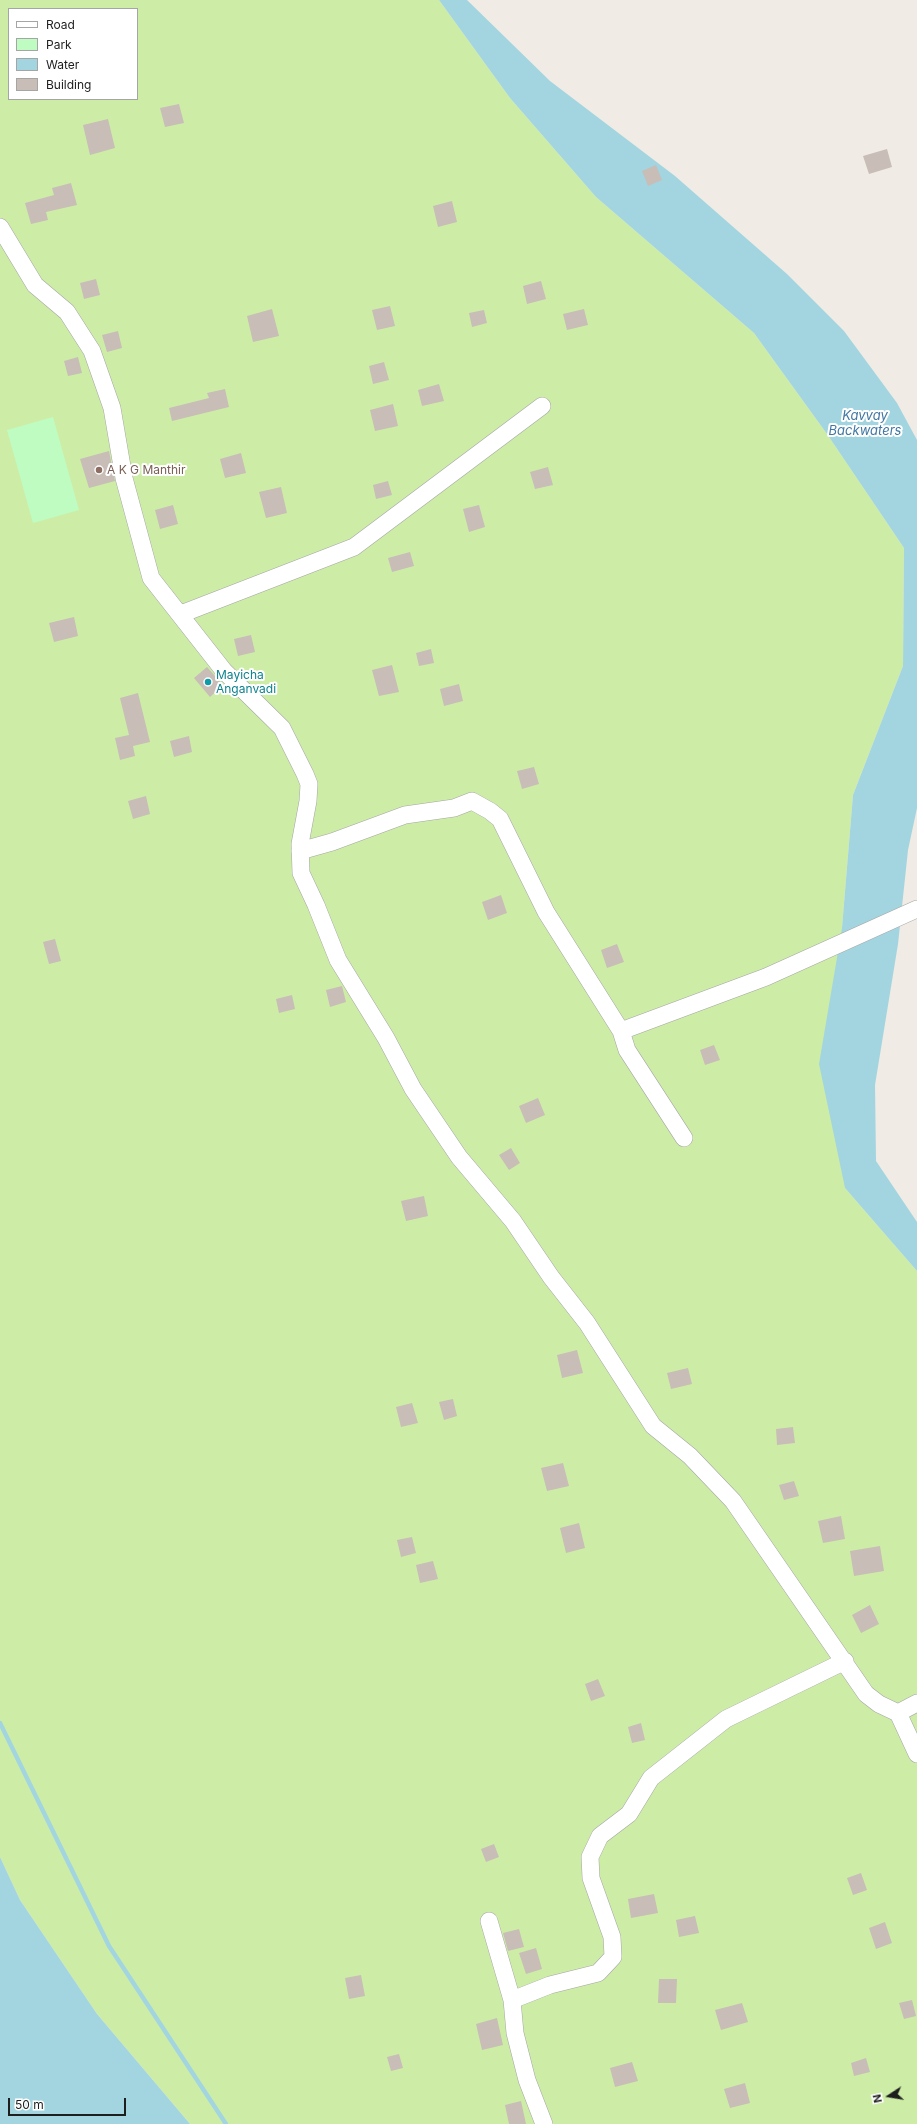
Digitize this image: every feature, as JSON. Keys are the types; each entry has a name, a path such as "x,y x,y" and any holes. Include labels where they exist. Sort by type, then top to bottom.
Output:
{"street":[{"path":"0,227 35,285 67,312 92,351 112,408 124,478 151,578 181,614 224,671 282,728 305,774 309,784 300,852 301,873 316,905 338,960 386,1038 413,1089 459,1157 513,1221 551,1277 587,1323 653,1426 690,1456 732,1501 775,1565 872,1700 898,1713 917,1754"},
{"path":"181,614 354,547 542,406"},
{"path":"300,852 332,842 405,815 454,808 472,801 490,811 500,819 546,912 621,1031 627,1050 684,1138"},
{"path":"621,1031 766,977 917,909"},
{"path":"512,2000 550,1985 598,1973 613,1957 612,1937 591,1878 590,1857 600,1836 629,1814 651,1778 726,1719 845,1661"},
{"path":"898,1713 917,1703"},
{"path":"489,1921 512,2000 516,2033 527,2080 544,2124"}],"green space":[{"path":"0,0 439,0 510,98 596,197 754,333 827,434 904,548 903,666 853,795 842,928 845,1188 917,1271 917,2124 190,2124 97,2014 20,1900 0,1857"},
{"path":"53,417 79,510 33,523 7,430"}],"water":[{"name":"Kavvay Backwaters","path":"439,0 467,0 550,81 675,176 787,274 844,331 897,403 917,440 917,808 908,850 898,944 875,1085 876,1161 917,1222 917,1271 845,1188 819,1064 842,928 853,795 903,666 904,548 827,434 754,333 596,197 510,98"},
{"path":"0,1857 20,1900 97,2014 190,2124 0,2124"}],"building":[{"path":"179,104 184,123 165,127 160,108"},
{"path":"108,119 115,148 90,155 83,125"},
{"path":"887,149 892,167 869,174 863,156"},
{"path":"656,165 662,180 648,186 642,171"},
{"path":"71,183 77,205 46,212 48,220 31,224 25,203 54,195 52,188"},
{"path":"452,201 457,222 438,227 433,206"},
{"path":"96,279 100,295 84,299 80,283"},
{"path":"541,281 546,299 527,304 523,286"},
{"path":"390,306 395,326 377,330 372,310"},
{"path":"272,309 279,336 253,342 247,316"},
{"path":"584,309 588,325 567,330 563,314"},
{"path":"484,310 487,323 472,327 469,313"},
{"path":"118,331 122,348 107,352 102,335"},
{"path":"78,357 82,373 68,376 64,361"},
{"path":"384,362 389,380 373,384 369,366"},
{"path":"439,384 444,401 422,406 418,390"},
{"path":"225,389 229,407 172,421 169,408 209,398 207,393"},
{"path":"393,404 398,426 375,431 370,410"},
{"name":"A K G Manthir","path":"109,451 115,481 89,488 80,459"},
{"path":"241,453 246,473 225,478 220,459"},
{"path":"548,467 553,485 535,489 530,472"},
{"path":"388,481 392,495 376,499 373,485"},
{"path":"281,487 287,513 266,518 259,492"},
{"path":"173,505 178,524 160,529 155,510"},
{"path":"479,505 485,527 469,532 463,509"},
{"path":"410,552 414,566 392,572 388,558"},
{"path":"74,617 78,636 54,642 49,623"},
{"path":"251,635 255,652 238,656 234,639"},
{"path":"431,649 434,663 419,666 416,653"},
{"path":"392,665 399,692 379,696 372,670"},
{"name":"Mayicha Anganvadi","path":"207,667 223,685 210,697 194,678"},
{"path":"459,684 463,701 444,706 440,689"},
{"path":"138,693 150,742 133,746 135,756 120,760 115,738 129,735 120,698"},
{"path":"189,736 192,752 174,757 170,741"},
{"path":"534,767 539,784 522,789 517,771"},
{"path":"146,796 150,814 133,819 128,801"},
{"path":"501,895 507,913 488,920 482,902"},
{"path":"55,939 61,961 49,964 43,942"},
{"path":"617,944 624,962 607,968 601,950"},
{"path":"342,986 346,1002 330,1007 326,990"},
{"path":"292,995 295,1009 279,1013 276,999"},
{"path":"714,1045 720,1060 705,1065 700,1050"},
{"path":"538,1098 545,1115 526,1123 519,1106"},
{"path":"511,1148 520,1163 509,1170 499,1155"},
{"path":"424,1196 428,1216 406,1221 401,1201"},
{"path":"577,1350 583,1373 562,1378 557,1355"},
{"path":"688,1368 692,1384 671,1389 667,1373"},
{"path":"453,1399 457,1416 444,1420 439,1402"},
{"path":"412,1403 418,1423 401,1427 396,1407"},
{"path":"793,1427 795,1443 777,1445 776,1429"},
{"path":"563,1463 569,1486 547,1491 541,1468"},
{"path":"794,1481 799,1496 784,1500 779,1485"},
{"path":"841,1516 845,1539 823,1543 818,1521"},
{"path":"579,1523 585,1548 566,1553 560,1528"},
{"path":"412,1537 416,1553 401,1557 397,1540"},
{"path":"880,1546 884,1571 854,1576 850,1551"},
{"path":"433,1561 438,1579 420,1583 416,1565"},
{"path":"870,1605 879,1624 861,1633 852,1615"},
{"path":"598,1679 605,1696 591,1701 585,1684"},
{"path":"641,1723 645,1740 632,1743 628,1727"},
{"path":"494,1844 499,1857 486,1862 481,1849"},
{"path":"861,1873 867,1890 853,1895 847,1878"},
{"path":"654,1894 658,1913 631,1918 628,1899"},
{"path":"695,1916 699,1933 679,1937 676,1920"},
{"path":"885,1922 892,1943 876,1949 869,1928"},
{"path":"519,1929 524,1947 508,1951 503,1933"},
{"path":"536,1948 542,1969 526,1974 519,1953"},
{"path":"361,1975 365,1996 349,1999 345,1978"},
{"path":"659,1979 677,1979 676,2003 658,2003"},
{"path":"912,2000 916,2016 904,2019 899,2003"},
{"path":"742,2003 748,2022 721,2030 715,2010"},
{"path":"497,2018 503,2045 482,2050 476,2024"},
{"path":"399,2054 403,2068 391,2071 387,2057"},
{"path":"866,2058 870,2072 854,2076 851,2063"},
{"path":"632,2062 638,2081 615,2087 610,2068"},
{"path":"745,2083 750,2103 730,2108 724,2089"},
{"path":"521,2101 526,2124 509,2124 505,2105"}],"waterway":[{"path":"0,1723 109,1946 226,2124"}],"place":[{"name":"A K G Manthir","path":"99,470"},
{"name":"Mayicha Anganvadi","path":"208,682"}]}
